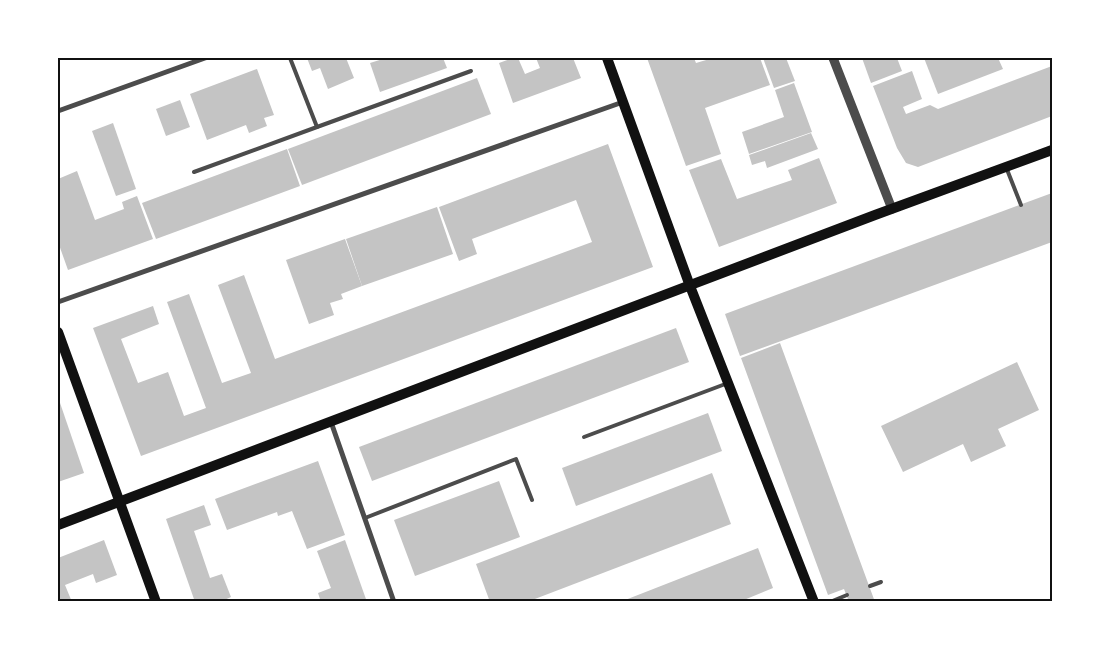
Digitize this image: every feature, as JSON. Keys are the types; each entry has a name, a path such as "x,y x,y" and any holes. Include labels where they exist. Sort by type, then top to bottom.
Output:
{"main road":[{"path":"607,58 690,286 814,602"},
{"path":"58,525 1052,150"},
{"path":"58,332 156,602"}],"street":[{"path":"58,111 205,58"},
{"path":"832,58 892,209"},
{"path":"58,302 623,101"},
{"path":"331,422 394,602"}],"lane":[{"path":"290,58 317,127"},
{"path":"194,172 471,71"},
{"path":"1006,167 1021,205"},
{"path":"584,436 728,383"},
{"path":"365,518 516,458 532,500"},
{"path":"870,586 881,582"},
{"path":"830,602 847,595"}],"building":[{"path":"307,58 346,58 354,78 328,89 320,68 312,71"},
{"path":"386,58 443,58 447,68 380,92 370,63"},
{"path":"518,58 525,74 540,68 536,58 573,58 581,78 513,103 499,63"},
{"path":"647,58 694,58 696,63 713,58 760,58 770,85 705,108 721,154 686,166"},
{"path":"763,58 786,58 795,81 774,88"},
{"path":"862,58 897,58 902,71 871,83"},
{"path":"924,58 998,58 1003,69 938,94"},
{"path":"1052,66 1052,116 918,167 906,163 897,148 873,86 912,71 922,99 903,107 906,114 930,105 938,109"},
{"path":"257,69 274,115 264,118 267,126 249,133 246,125 207,140 190,94"},
{"path":"477,78 491,114 302,185 288,149"},
{"path":"794,83 812,132 749,154 742,132 784,117 775,90"},
{"path":"180,100 190,127 166,136 156,109"},
{"path":"113,123 136,189 116,196 92,131"},
{"path":"811,133 818,149 767,168 765,161 752,165 749,155"},
{"path":"608,144 653,267 141,456 93,328 153,306 159,324 121,339 138,383 168,372 184,416 206,408 167,302 189,294 222,383 251,373 218,285 244,275 275,359 592,242 576,200 472,239 477,254 459,261 439,207"},
{"path":"287,149 300,186 156,239 142,203"},
{"path":"819,158 837,203 719,247 689,170 721,159 737,199 792,180 788,170"},
{"path":"77,171 95,220 124,209 122,202 137,196 153,239 68,270 58,242 58,179"},
{"path":"1052,193 1052,242 740,356 725,314"},
{"path":"437,207 453,254 362,286 346,239"},
{"path":"345,239 362,286 341,294 343,299 330,303 334,315 309,324 286,260"},
{"path":"676,328 689,362 372,481 359,447"},
{"path":"780,343 875,602 849,602 844,589 828,595 741,358"},
{"path":"1017,362 1039,410 998,429 1006,446 971,462 963,444 903,472 881,426"},
{"path":"58,397 84,473 58,482"},
{"path":"708,413 722,451 576,506 562,468"},
{"path":"318,461 345,535 307,549 292,511 278,516 277,512 227,530 215,499"},
{"path":"712,473 731,524 527,602 490,602 476,564"},
{"path":"499,481 520,537 415,576 394,520"},
{"path":"204,505 211,525 194,531 210,578 222,574 231,597 220,602 195,602 166,519"},
{"path":"104,540 117,575 96,583 93,574 65,585 72,602 58,602 58,558"},
{"path":"345,540 367,602 321,602 318,593 331,588 317,551"},
{"path":"758,548 773,588 739,602 620,602"}]}
